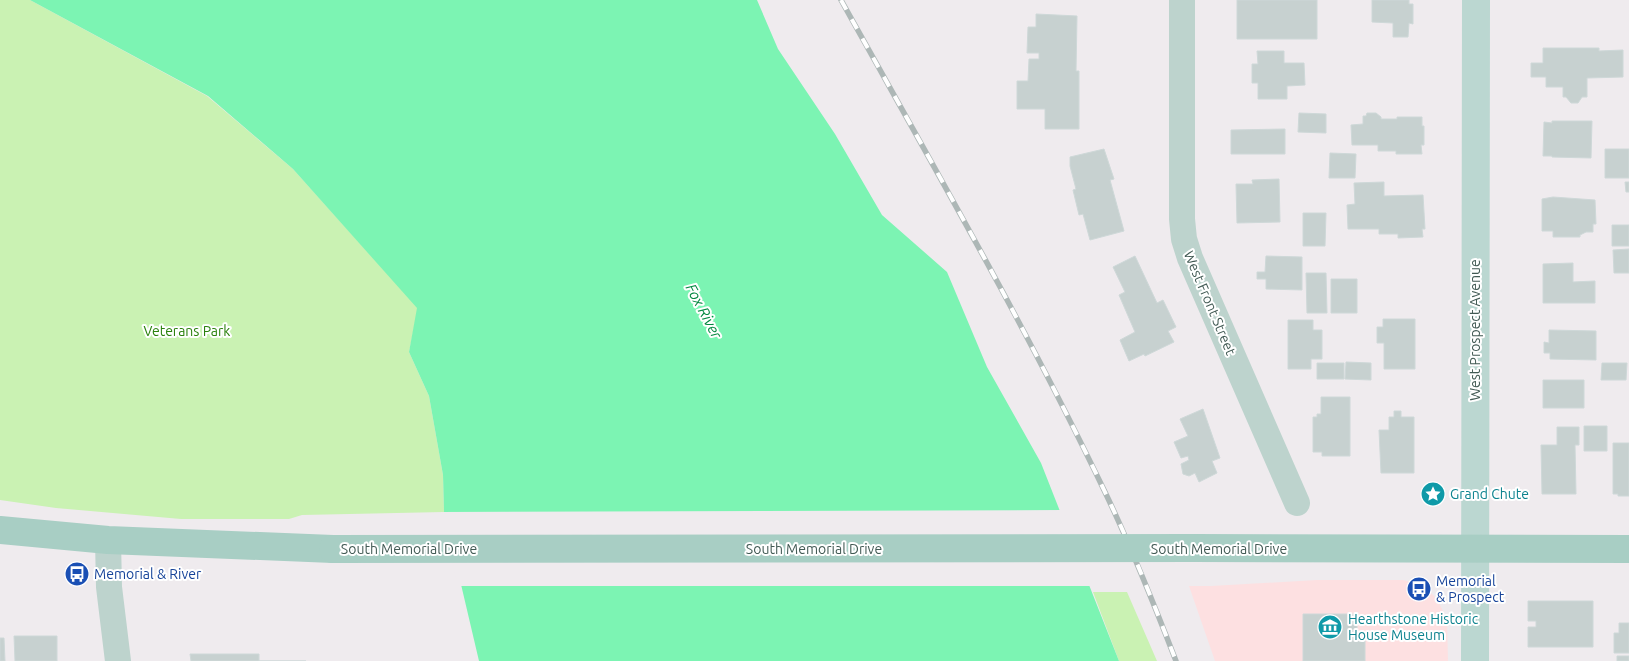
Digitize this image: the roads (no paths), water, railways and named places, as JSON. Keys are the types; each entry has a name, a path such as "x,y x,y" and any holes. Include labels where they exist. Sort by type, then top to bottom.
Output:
{"main road":[{"name":"West Prospect Avenue","path":"1475,661 1476,0"},
{"name":"South Memorial Drive","path":"0,530 108,540 334,549 1629,549"}],"street":[{"name":"West Front Street","path":"1182,0 1182,219 1184,240 1190,258 1297,504"},
{"path":"108,540 109,587 118,661"}],"water":[{"name":"Fox River","path":"30,0 757,0 778,49 835,134 882,215 947,272 987,367 1041,463 1119,661 479,661 444,512 443,475 429,396 409,352 417,308 293,169 208,96"}],"railway":[{"path":"841,0 1042,366 1124,532 1176,661"}],"place":[{"name":"Grand Chute","path":"1433,494"},
{"name":"Memorial & River","path":"77,574"},
{"name":"Memorial & Prospect","path":"1419,589"},
{"name":"Hearthstone Historic House Museum","path":"1330,627"}],"park label":[{"name":"Veterans Park","path":"187,331"}]}
